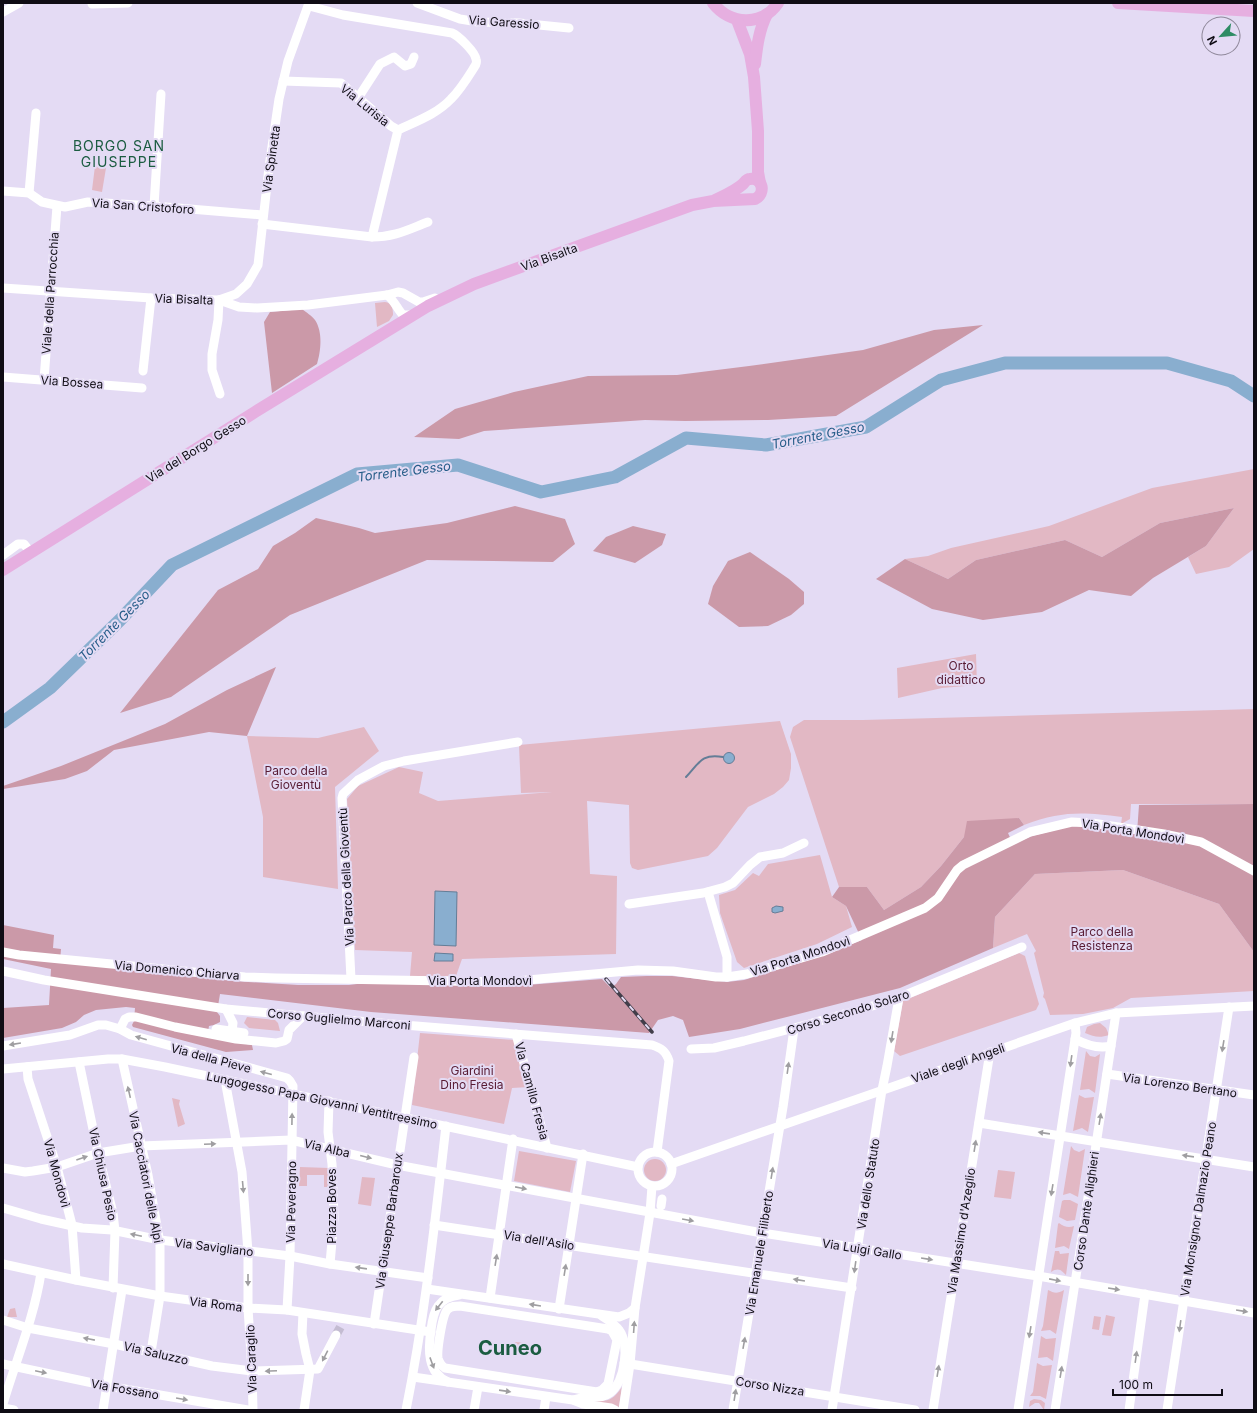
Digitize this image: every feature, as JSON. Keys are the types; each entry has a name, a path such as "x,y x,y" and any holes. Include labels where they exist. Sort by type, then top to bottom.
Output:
{"main road":[{"path":"713,3 720,11 737,20 758,19 767,14 778,3"},
{"path":"1118,3 1254,11"},
{"path":"754,77 757,47 762,25 767,14"},
{"path":"737,20 750,54 754,77 758,131 758,156 758,172 762,190 760,195 755,199 748,199 742,191 744,183 753,169 758,156"},
{"path":"744,183 751,179 755,179 760,183"},
{"name":"Via Bisalta","path":"713,201 744,183"},
{"name":"Via Bisalta","path":"474,284 692,205 713,201 748,199"},
{"name":"Via del Borgo Gesso","path":"3,570 254,412 391,328 428,306 474,284"}],"street":[{"path":"3,12 19,3"},
{"path":"92,4 128,3"},
{"path":"309,3 313,7 343,15 452,33 462,40 477,60 475,66 452,98 434,112 398,130 372,237"},
{"name":"Via Spinetta","path":"219,300 236,294 247,284 258,265 270,160 283,80 288,61 309,3"},
{"name":"Via Garessio","path":"417,3 460,19 478,22 519,23 569,28"},
{"path":"358,98 380,64 394,57 405,66 411,64 414,57"},
{"name":"Via Lurisia","path":"283,80 341,83 391,126 398,130"},
{"path":"154,206 161,94"},
{"path":"29,193 36,113"},
{"name":"Via San Cristoforo","path":"3,191 29,193 42,202 65,208 88,202 154,206 263,219 372,237 396,235 428,222"},
{"name":"Viale della Parrocchia","path":"44,380 57,206"},
{"name":"Via Bisalta","path":"3,288 151,298 219,300 239,307 257,308 308,304 387,295 398,292 403,293 414,300 422,302 474,284"},
{"path":"387,295 393,300 403,315 413,316 416,308 414,300"},
{"path":"143,371 151,298"},
{"path":"219,300 216,333 212,354 212,370 220,394"},
{"name":"Via del Borgo Gesso","path":"391,328 399,318 400,312"},
{"name":"Via Bossea","path":"3,377 142,388"},
{"path":"3,555 18,544 24,544 31,553"},
{"name":"Via Parco della Gioventù","path":"351,979 342,798 344,794 358,780 384,766 404,761 518,742"},
{"name":"Via Porta Mondovì","path":"351,979 505,982 638,970 673,971 716,977 747,974 822,952 900,920 925,908 938,898 957,870 963,865 1030,832 1072,822 1092,823 1164,834 1201,842 1254,871"},
{"path":"629,904 708,892 734,884 750,865 760,857 783,853 804,843"},
{"path":"708,892 727,957 728,977"},
{"name":"Corso Secondo Solaro","path":"691,1049 714,1048 794,1029 899,998 1022,947"},
{"name":"Via Domenico Chiarva","path":"3,952 19,955 245,977 351,979"},
{"name":"Corso Guglielmo Marconi","path":"3,971 44,980 226,1009 652,1045 662,1048 667,1054 669,1061 657,1152"},
{"name":"Via dello Statuto","path":"832,1410 882,1090 899,998"},
{"name":"Viale degli Angeli","path":"671,1164 1075,1022 1116,1013 1254,1006"},
{"name":"Via Monsignor Dalmazio Peano","path":"1168,1410 1183,1302 1229,1007"},
{"path":"226,1009 233,1027 244,1011"},
{"name":"Corso Dante Alighieri","path":"1055,1410 1116,1013"},
{"path":"279,1014 289,1030"},
{"name":"Via della Pieve","path":"157,1021 175,1027 236,1039 276,1042 287,1039 289,1030 303,1016"},
{"name":"Via della Pieve","path":"120,1029 125,1019 129,1017 157,1021 172,1021 208,1028 233,1027 244,1033"},
{"path":"1018,1410 1075,1039 1075,1022"},
{"name":"Via della Pieve","path":"3,1046 70,1035 98,1025 106,1025 120,1029 131,1035 287,1078 293,1086 292,1093"},
{"name":"Via Emanuele Filiberto","path":"733,1410 794,1029"},
{"name":"Via Camillo Fresia","path":"516,1034 547,1148"},
{"path":"1075,1039 1092,1046 1103,1048 1111,1046"},
{"name":"Via Massimo d'Azeglio","path":"933,1410 990,1052"},
{"name":"Via Giuseppe Barbaroux","path":"374,1324 414,1057"},
{"name":"Lungogesso Papa Giovanni Ventitreesimo","path":"3,1070 122,1059 292,1093 547,1148 583,1154 638,1167"},
{"name":"Via Cacciatori delle Alpi","path":"122,1059 148,1175 160,1240 160,1296 151,1352"},
{"name":"Via Chiusa Pesio","path":"79,1062 98,1153 113,1213 115,1231 117,1289 114,1344 103,1410"},
{"name":"Via Mondovì","path":"26,1067 28,1079 41,1122 57,1167 72,1225 76,1280"},
{"name":"Via Lorenzo Bertano","path":"1106,1074 1254,1095"},
{"name":"Via Caraglio","path":"225,1080 242,1172 248,1252 248,1308 253,1410"},
{"name":"Via Peveragno","path":"287,1310 290,1256 292,1093"},
{"name":"Piazza Boves","path":"329,1102 328,1132 332,1170 334,1218 330,1264"},
{"path":"979,1123 1060,1135 1096,1143 1206,1158 1254,1167"},
{"path":"406,1410 413,1377 427,1289 446,1126"},
{"name":"Via Alba","path":"3,1168 29,1172 57,1167 98,1153 141,1146 291,1140 397,1165 650,1213"},
{"path":"490,1298 513,1140"},
{"path":"657,1152 664,1155 671,1164 672,1169 670,1179 662,1185 652,1186 643,1181 640,1177 638,1167 647,1154 657,1152"},
{"path":"559,1308 583,1154"},
{"path":"624,1410 627,1363 644,1256 652,1186"},
{"name":"Via Savigliano","path":"3,1208 41,1219 160,1240 290,1256 330,1264 428,1278"},
{"name":"Via Luigi Gallo","path":"650,1213 762,1233 1038,1276 1254,1313"},
{"name":"Via dell'Asilo","path":"434,1225 852,1288"},
{"name":"Via Roma","path":"3,1264 117,1289 160,1296 248,1308 287,1310 343,1323 374,1324 431,1332"},
{"path":"3,1404 28,1328 42,1273"},
{"path":"427,1289 619,1317 629,1313 635,1308"},
{"path":"1129,1410 1145,1294"},
{"path":"453,1383 441,1378 435,1372 429,1357 431,1332 434,1313 443,1301 455,1296 464,1295"},
{"path":"460,1306 608,1329 612,1331 617,1340 608,1384 602,1390 597,1392 450,1370 445,1368 440,1362 438,1358 438,1349 444,1316 448,1309 460,1306"},
{"path":"303,1313 302,1334 310,1370 304,1410"},
{"path":"574,1400 586,1397 600,1398 609,1394 620,1380 627,1363 624,1338 616,1326 601,1315"},
{"name":"Via Saluzzo","path":"3,1320 28,1328 114,1344 212,1366 252,1371 310,1370"},
{"path":"310,1370 318,1369 336,1335"},
{"name":"Corso Nizza","path":"627,1363 915,1410"},
{"name":"Via Fossano","path":"3,1364 107,1386 248,1410"},
{"path":"413,1377 574,1400 583,1404 611,1408 615,1410"},
{"path":"474,1410 478,1387"},
{"path":"544,1410 546,1397"},
{"path":"3,1408 14,1410"}],"green space":[{"path":"95,166 106,168 102,192 92,190"},
{"path":"385,302 391,305 393,315 389,321 377,327 375,303"},
{"path":"1254,469 1254,549 1229,567 1196,574 1188,557 1206,546 1234,508 1160,523 1102,557 1065,540 976,560 948,579 905,559 928,556 951,548 1049,526 1152,488"},
{"name":"Orto didattico","path":"976,654 977,685 942,688 898,698 897,668"},
{"path":"1254,709 1254,804 1131,804 1130,819 1121,824 1122,817 1095,814 1061,815 1037,820 1024,825 1019,818 964,837 941,866 921,887 884,910 867,887 839,887 790,737 793,727 804,720 863,720"},
{"path":"780,721 791,754 789,780 774,794 748,807 717,848 708,856 638,870 632,868 630,863 629,805 587,801 590,874 617,876 616,954 462,959 456,976 410,976 412,952 355,950 347,799 358,786 399,767 423,772 419,793 438,801 552,792 521,793 519,745"},
{"name":"Parco della Gioventù","path":"364,727 379,751 335,787 338,889 263,877 263,817 247,736 318,738"},
{"path":"820,855 832,897 846,906 852,927 817,944 744,968 737,962 720,913 719,895 735,890 753,873 759,876 768,864"},
{"name":"Parco della Resistenza","path":"1123,870 1219,904 1254,952 1254,991 1131,998 1113,1008 1083,1014 1050,1015 1043,997 1044,993 1034,953 1036,951 1027,934 993,948 995,917 1035,874"},
{"path":"1019,953 1025,956 1039,1004 1036,1010 900,1056 894,1051 903,1001"},
{"path":"247,1017 275,1020 278,1023 280,1031 249,1028 244,1023"},
{"path":"1100,1023 1106,1028 1109,1035 1097,1037 1085,1033 1087,1027"},
{"name":"Giardini Dino Fresia","path":"420,1033 515,1040 529,1087 512,1088 504,1124 412,1105"},
{"path":"1086,1051 1090,1056 1095,1057 1100,1054 1095,1093 1089,1089 1080,1090"},
{"path":"1079,1095 1085,1098 1094,1097 1088,1132 1082,1128 1073,1131"},
{"path":"172,1098 180,1100 179,1104 185,1124 178,1127"},
{"path":"1071,1146 1074,1150 1079,1152 1085,1149 1078,1197 1070,1193 1063,1195"},
{"path":"519,1151 576,1161 570,1192 514,1181"},
{"path":"655,1159 663,1162 666,1170 663,1178 655,1181 647,1178 644,1170 647,1162"},
{"path":"300,1167 329,1168 328,1187 324,1187 324,1175 307,1175 307,1186 299,1186"},
{"path":"998,1170 1015,1172 1011,1199 994,1197"},
{"path":"362,1177 375,1178 371,1206 358,1204"},
{"path":"1070,1200 1078,1204 1075,1220 1067,1221 1059,1217 1062,1201"},
{"path":"1059,1223 1066,1227 1074,1226 1069,1249 1064,1246 1055,1248"},
{"path":"1055,1251 1059,1251 1060,1254 1069,1253 1066,1275 1059,1270 1051,1272"},
{"path":"1048,1290 1056,1293 1064,1290 1056,1334 1050,1330 1041,1331"},
{"path":"15,1308 17,1317 7,1317 10,1309"},
{"path":"1106,1315 1115,1317 1111,1336 1102,1335"},
{"path":"1094,1316 1101,1317 1099,1330 1092,1329"},
{"path":"1041,1336 1046,1339 1056,1338 1053,1361 1047,1357 1038,1358"},
{"path":"515,1342 526,1343 524,1354 513,1353"},
{"path":"1037,1363 1043,1366 1052,1365 1046,1399 1040,1396 1030,1396 1033,1392"},
{"path":"622,1387 619,1407 590,1400 608,1400 615,1396"},
{"path":"1034,1399 1041,1400 1045,1403 1044,1410 1039,1403 1035,1403 1029,1407 1030,1401"}],"shaded area":[{"path":"302,309 315,320 318,325 320,336 320,353 317,364 272,393 264,322 270,312"},
{"path":"983,325 836,416 768,420 645,420 484,431 459,439 414,437 455,409 514,392 588,376 677,375 749,366 863,350 934,330"},
{"path":"515,506 565,519 575,544 553,562 427,560 290,615 171,697 120,713 218,590 258,569 273,546 316,518 375,533 447,523"},
{"path":"1234,508 1206,546 1153,578 1131,596 1089,590 1042,612 983,620 932,609 876,579 905,559 948,579 976,560 1065,540 1102,557 1160,523"},
{"path":"633,526 666,534 662,545 635,563 593,551 606,537"},
{"path":"750,552 789,579 804,592 804,604 791,615 768,626 739,627 708,604 713,586 728,561"},
{"path":"276,667 247,736 209,732 114,750 87,771 65,779 3,789 3,786 61,766 165,724 227,690"},
{"path":"1254,804 1254,952 1219,904 1123,870 1035,874 995,917 993,948 900,988 740,1029 689,1037 683,1020 673,1016 658,1020 649,1033 371,1012 220,994 217,1012 220,1016 220,1022 209,1026 207,1037 252,1045 253,1050 226,1052 133,1027 132,1025 134,1021 135,1008 126,1007 96,1010 84,1015 76,1022 62,1028 3,1038 3,1008 49,1005 51,969 3,959 3,925 54,935 53,948 61,949 60,962 233,981 298,985 418,984 502,987 602,979 611,988 621,977 672,976 727,982 744,980 821,956 862,940 846,906 832,897 839,887 867,887 884,910 921,887 941,866 964,837 967,821 1019,818 1024,825 1008,833 1013,844 1032,836 1071,826 1092,827 1137,833 1139,805"}],"water":[{"path":"727,753 731,753 733,754 733,762 727,763 724,760 724,756"},
{"path":"435,891 457,892 456,946 434,945"},
{"path":"776,906 783,907 783,911 775,913 772,912 772,908"},
{"path":"435,953 453,954 453,961 434,961"}],"waterway":[{"name":"Torrente Gesso","path":"3,722 50,688 120,620 172,565 357,474 458,465 541,492 615,477 686,438 766,445 866,427 941,380 1005,363 1167,363 1231,381 1254,396"},
{"path":"686,777 698,763 705,758 710,756 723,757"}],"tunnel":[{"path":"336,1335 341,1326"}],"railway":[{"path":"606,979 652,1032"}],"district":[{"name":"BORGO SAN GIUSEPPE","path":"119,154"},
{"name":"Cuneo","path":"510,1348"}]}
